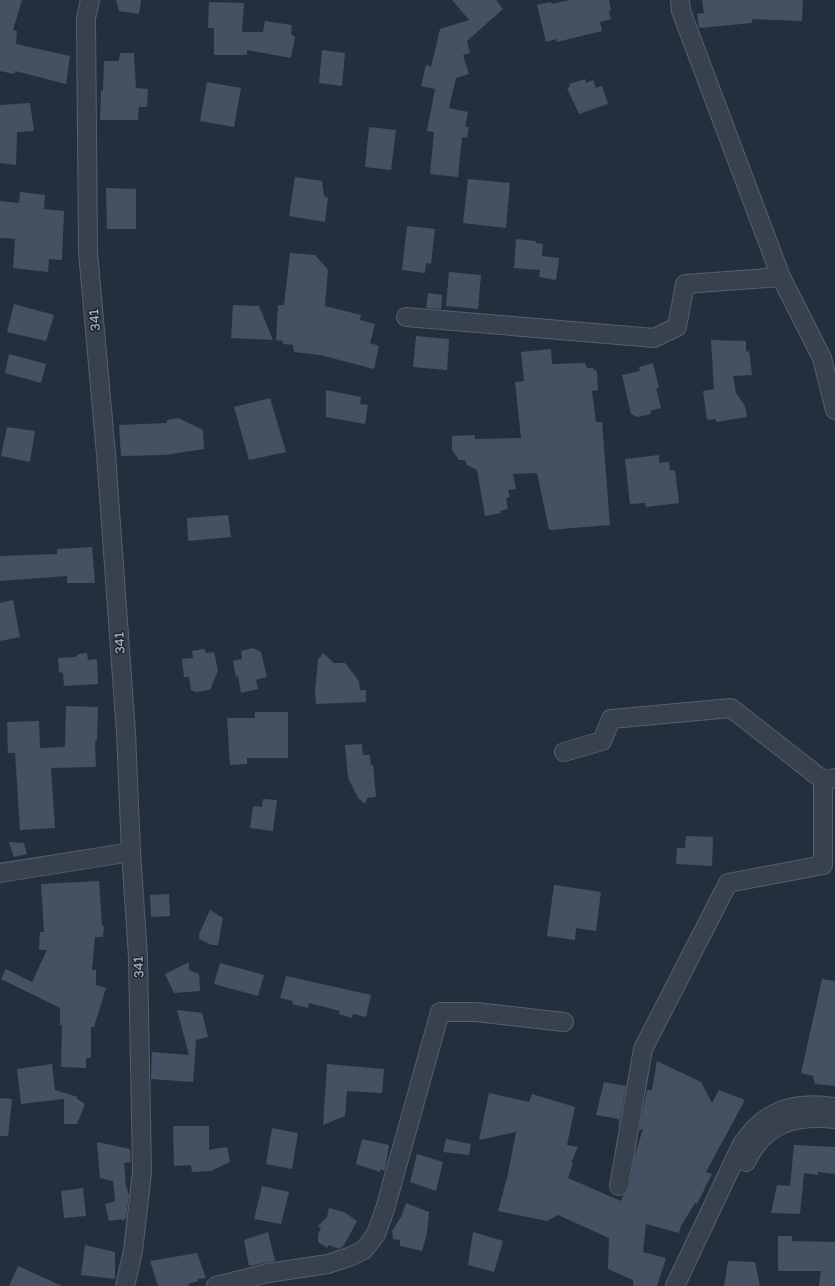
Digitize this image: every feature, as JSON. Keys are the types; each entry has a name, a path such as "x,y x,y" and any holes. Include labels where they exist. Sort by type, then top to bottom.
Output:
{"street":[{"name":"341","path":"90,0 86,18 88,252 106,454 124,709 138,957 142,1172 133,1251 125,1286"},
{"path":"680,0 681,11 782,277 822,358 835,410"},
{"path":"406,317 654,338 677,327 685,284 782,277"},
{"path":"564,752 602,741 611,719 732,708 829,779 822,865 728,883 643,1050 619,1186"},
{"path":"0,873 131,852"},
{"path":"216,1286 268,1273 328,1264 364,1250 376,1234 385,1209 440,1012 476,1012 564,1022"},
{"path":"675,1286 741,1146 749,1133 774,1113 788,1109 816,1105 835,1107"},
{"path":"688,1286 757,1143 766,1134 778,1126 792,1121 818,1117 835,1119"}],"building":[{"path":"0,0 22,0 13,30 17,31 16,44 70,56 66,84 15,71 14,74 0,71"},
{"path":"116,0 141,0 139,14 119,11"},
{"path":"452,0 496,0 503,9 467,41 470,53 463,55 469,74 456,78 449,108 468,112 465,127 469,127 467,138 462,137 458,177 430,174 434,132 427,131 435,89 421,86 426,65 431,67 440,29 469,20"},
{"path":"570,0 609,0 611,19 600,22 602,31 557,42 556,39 546,42 537,5 551,2 552,4"},
{"path":"702,0 803,0 802,21 752,19 752,23 699,28 697,14 704,13"},
{"path":"209,2 244,3 242,32 263,32 265,21 292,25 291,34 295,37 291,58 247,50 247,55 214,55 214,28 208,28"},
{"path":"322,50 345,53 342,86 319,83"},
{"path":"120,53 134,53 136,88 148,89 147,107 139,107 138,120 100,120 104,61 119,61"},
{"path":"585,79 586,83 593,80 596,88 602,86 608,104 579,114 567,88 570,87 569,84"},
{"path":"207,82 241,88 234,127 200,121"},
{"path":"30,103 34,131 17,132 16,165 0,163 0,105"},
{"path":"369,127 396,130 391,170 365,167"},
{"path":"295,177 322,181 324,196 328,198 325,222 289,216"},
{"path":"468,179 510,183 506,228 463,223"},
{"path":"106,188 136,189 136,229 107,229"},
{"path":"20,192 45,195 44,209 64,211 62,260 49,259 48,272 13,268 15,239 0,238 0,201 19,203"},
{"path":"407,226 435,229 431,264 426,263 425,273 402,270"},
{"path":"516,239 536,241 536,243 543,244 542,256 559,258 556,280 539,277 540,270 514,268"},
{"path":"290,253 315,255 328,270 325,306 361,315 360,320 375,324 370,343 379,346 374,369 320,355 294,352 293,345 283,344 283,341 276,340 278,305 284,305"},
{"path":"449,272 481,275 478,309 446,306"},
{"path":"428,293 442,295 441,309 426,308"},
{"path":"14,304 54,315 46,341 7,332"},
{"path":"233,305 259,306 273,340 231,338"},
{"path":"416,336 449,339 447,370 413,367"},
{"path":"711,340 746,341 746,352 749,351 752,375 733,376 736,393 745,406 747,417 716,422 716,419 707,420 703,391 714,389"},
{"path":"551,349 552,364 585,363 587,368 593,368 597,372 598,390 592,391 596,422 602,422 610,525 549,530 537,473 513,474 516,489 508,490 510,497 506,498 508,509 500,511 501,513 485,516 477,470 467,465 465,460 459,460 452,450 452,436 475,435 475,439 521,438 515,382 524,381 521,352"},
{"path":"9,354 46,364 41,383 5,373"},
{"path":"653,363 659,388 656,388 661,408 650,411 651,414 637,417 631,414 622,375 640,371 639,367"},
{"path":"326,390 361,397 360,404 368,405 365,424 326,417"},
{"path":"270,398 286,452 249,460 234,407"},
{"path":"178,418 203,430 204,449 165,455 121,456 119,425 167,423 167,420"},
{"path":"7,427 35,431 30,462 1,456"},
{"path":"659,455 659,463 669,462 670,471 675,470 679,503 646,507 645,503 630,504 625,459"},
{"path":"228,515 231,537 188,541 187,518"},
{"path":"92,547 95,583 67,583 67,576 0,581 0,556 57,554 57,549"},
{"path":"13,600 20,637 0,641 0,603"},
{"path":"253,648 261,652 267,677 256,680 258,689 241,693 238,676 236,677 233,661 242,659 241,651"},
{"path":"204,649 206,653 214,652 218,671 210,690 196,692 191,690 189,677 184,677 182,659 193,658 192,651"},
{"path":"87,653 88,660 97,659 98,684 64,686 63,673 59,672 58,658 75,657 79,654"},
{"path":"323,653 334,663 345,663 359,681 360,690 366,690 366,702 316,704 315,690 318,660"},
{"path":"66,706 98,707 97,741 95,741 96,767 51,768 55,828 20,830 15,753 8,753 7,722 39,721 40,748 65,747"},
{"path":"255,712 288,712 288,758 247,758 247,764 230,765 227,718 255,718"},
{"path":"362,744 363,755 370,755 371,765 373,765 376,797 367,798 365,804 358,798 348,778 345,745"},
{"path":"263,799 277,800 273,831 250,828 253,806 262,807"},
{"path":"686,836 713,837 712,866 676,864 677,848 685,848"},
{"path":"9,842 24,843 27,854 14,857"},
{"path":"99,881 102,926 104,926 103,937 95,937 92,970 96,970 96,985 106,988 94,1027 91,1027 91,1058 86,1058 86,1068 61,1067 62,1025 60,1025 60,1008 1,979 6,969 32,982 47,950 39,950 40,932 44,932 41,884"},
{"path":"554,885 601,892 596,931 576,928 575,940 547,936"},
{"path":"169,894 170,916 151,917 150,895"},
{"path":"210,910 223,918 218,945 212,945 199,939 199,934"},
{"path":"189,962 189,970 199,974 200,991 174,993 165,974"},
{"path":"220,963 264,975 258,996 214,984"},
{"path":"286,976 371,995 366,1017 353,1014 352,1018 339,1014 340,1011 309,1003 308,1008 292,1004 293,1001 280,998"},
{"path":"822,979 835,981 835,1086 815,1084 813,1076 801,1073"},
{"path":"177,1010 202,1013 208,1037 196,1040 193,1082 151,1079 152,1052 189,1055"},
{"path":"657,1061 701,1082 712,1103 719,1090 745,1100 706,1172 712,1174 697,1204 695,1203 681,1226 679,1233 646,1224 643,1252 666,1258 657,1286 633,1286 633,1280 608,1269 609,1238 558,1215 547,1221 498,1211 508,1174 516,1132 479,1140 489,1093 529,1102 532,1094 575,1107 567,1145 578,1147 571,1163 573,1163 568,1178 621,1201 629,1188 635,1154 643,1129 639,1130 647,1090 652,1090"},
{"path":"52,1064 55,1090 78,1097 76,1098 85,1104 77,1124 64,1124 64,1099 21,1104 17,1069"},
{"path":"327,1064 384,1069 382,1093 347,1091 345,1116 323,1125"},
{"path":"604,1082 626,1086 618,1130 619,1119 596,1115"},
{"path":"0,1098 12,1099 8,1136 0,1136"},
{"path":"173,1126 209,1126 209,1150 227,1147 230,1162 211,1171 192,1172 191,1165 174,1166"},
{"path":"272,1128 298,1133 292,1169 266,1164"},
{"path":"362,1139 389,1145 385,1171 380,1169 380,1172 356,1164"},
{"path":"446,1139 471,1144 469,1155 443,1152"},
{"path":"97,1142 130,1149 131,1162 124,1163 126,1186 129,1195 126,1218 123,1221 122,1219 109,1221 105,1204 115,1201 113,1181 100,1178"},
{"path":"794,1145 835,1147 835,1174 818,1172 818,1175 804,1173 800,1214 771,1213 777,1185 790,1186"},
{"path":"417,1154 443,1162 436,1191 410,1182"},
{"path":"262,1186 289,1192 281,1224 254,1219"},
{"path":"83,1188 86,1216 64,1218 61,1191"},
{"path":"406,1203 429,1212 427,1233 422,1251 400,1246 400,1240 393,1239 392,1231 401,1217"},
{"path":"329,1208 344,1212 357,1221 344,1245 339,1249 329,1245 327,1248 318,1242 318,1234 321,1228 318,1226 327,1217"},
{"path":"268,1232 275,1261 249,1266 244,1240"},
{"path":"473,1232 503,1241 494,1272 468,1265"},
{"path":"778,1236 792,1236 792,1241 835,1242 835,1286 819,1286 821,1271 778,1271"},
{"path":"85,1245 115,1252 115,1279 81,1275"},
{"path":"197,1253 206,1278 197,1279 198,1281 188,1284 189,1286 158,1286 150,1261"},
{"path":"728,1261 755,1262 760,1286 724,1286"},
{"path":"18,1266 62,1286 9,1286"}]}
